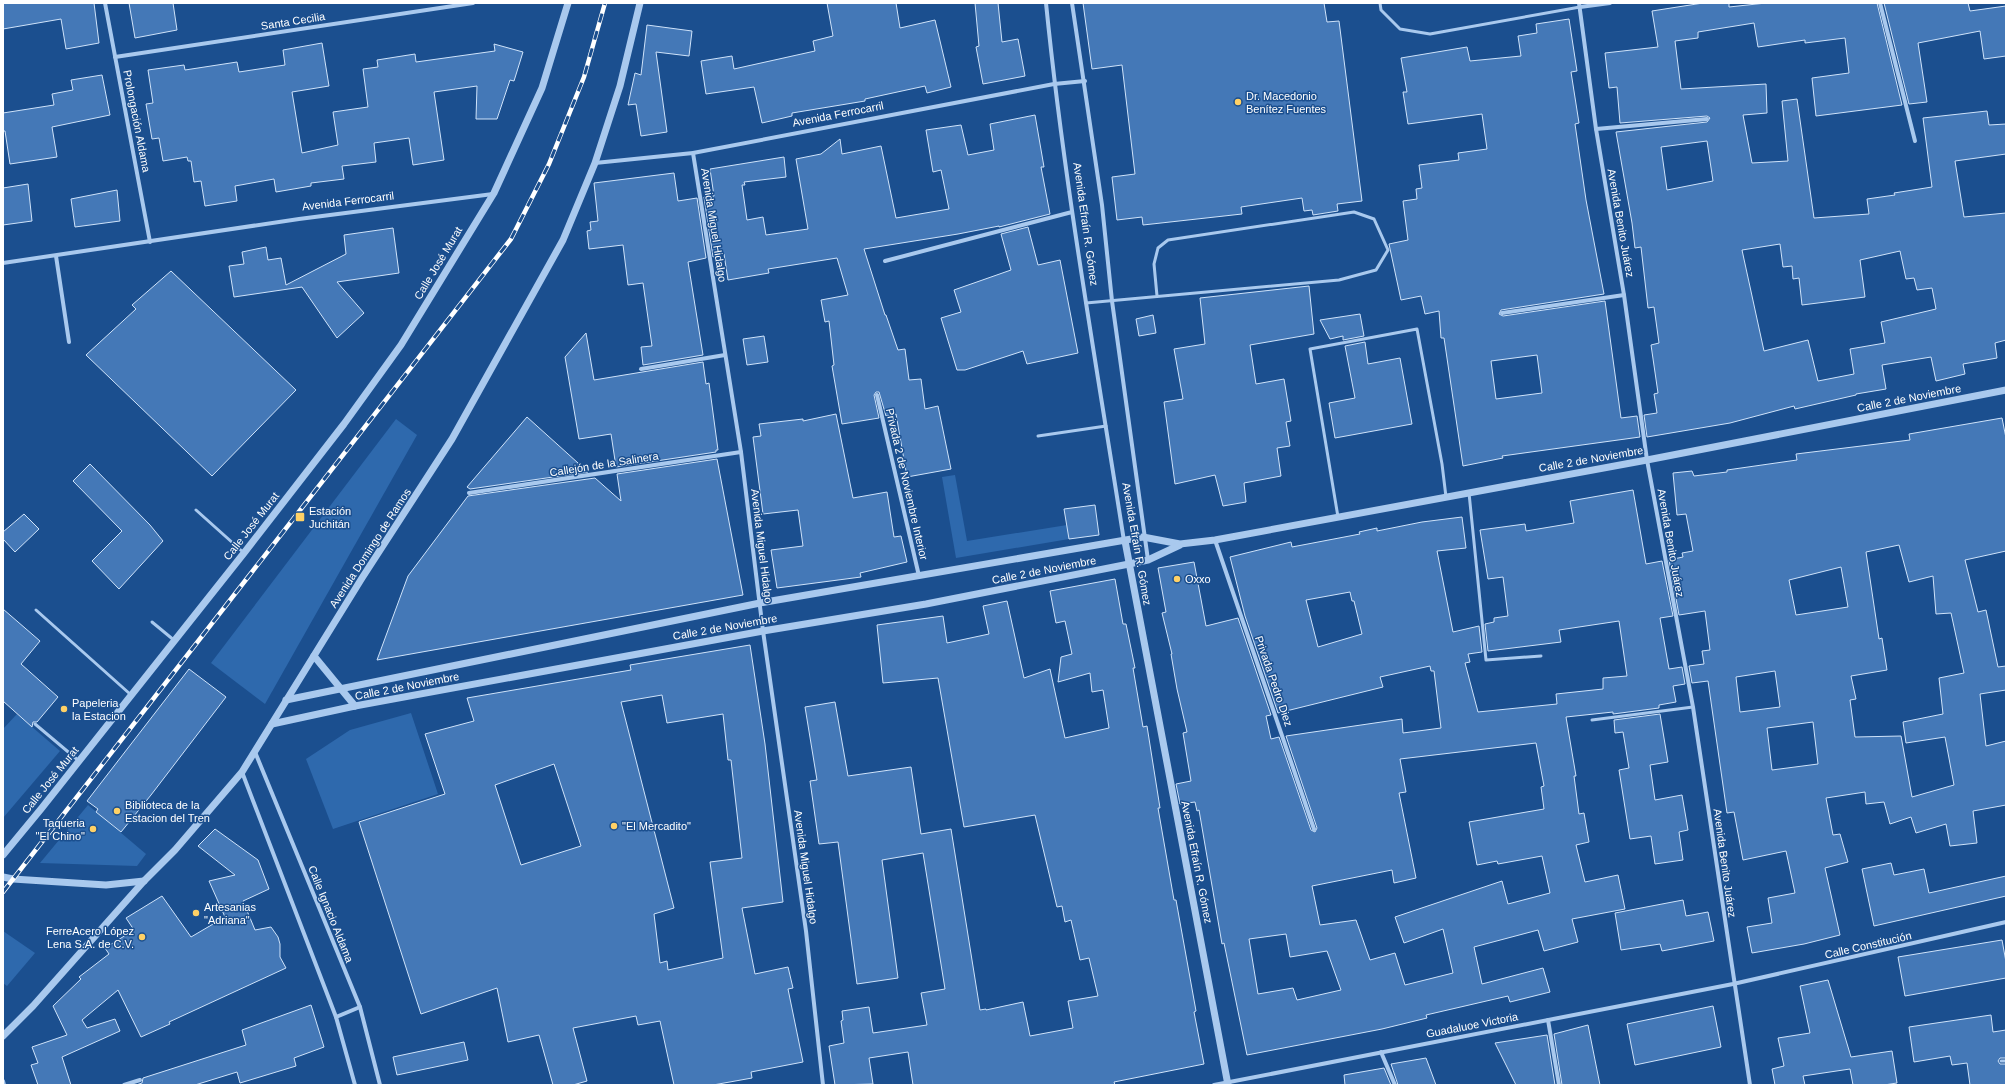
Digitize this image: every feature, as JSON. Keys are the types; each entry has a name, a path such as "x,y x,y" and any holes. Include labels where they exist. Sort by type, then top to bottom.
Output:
{"street":[{"name":"Prolongación Aldama","path":"105,3 150,242"},
{"name":"Santa Cecilia","path":"115,57 473,3"},
{"path":"494,194 542,88 568,3"},
{"name":"Avenida Domingo de Ramos","path":"3,1036 33,1006 144,881 175,850 242,772 362,578 452,439 563,240 595,163 620,86 640,3"},
{"name":"Avenida Efraín R. Gómez","path":"1046,3 1054,84 1072,212 1124,541 1228,1084"},
{"name":"Avenida Efraín R. Gómez","path":"1072,3 1085,81 1143,537 1148,560"},
{"path":"1579,5 1610,3"},
{"path":"1880,3 1915,141"},
{"name":"Avenida Benito Juárez","path":"1579,5 1596,129 1624,295 1647,460 1693,707 1733,984 1750,1085"},
{"name":"Avenida Ferrocarril","path":"595,163 693,153 1054,84 1085,81"},
{"path":"1596,129 1707,119"},
{"name":"Avenida Miguel Hidalgo","path":"693,153 741,452 763,631 806,931 823,1085"},
{"name":"Avenida Ferrocarril","path":"3,263 299,219 494,194"},
{"name":"Calle José Murat","path":"3,855 132,696 344,424 401,345 494,194"},
{"path":"885,261 1072,212"},
{"path":"56,256 69,342"},
{"path":"1502,313 1624,295"},
{"path":"641,369 725,355"},
{"name":"Calle 2 de Noviembre","path":"286,700 760,603 1143,537 1180,544 1215,540 1647,460 2006,390"},
{"name":"Privada 2 de Noviembre Interior","path":"877,395 919,576"},
{"name":"Callejón de la Salinera","path":"469,494 741,452"},
{"name":"Privada Pedro Diez","path":"1215,540 1314,829"},
{"name":"Calle 2 de Noviembre","path":"272,724 355,706 763,631 926,604 1129,564 1148,560 1180,544"},
{"path":"314,656 355,706"},
{"name":"Calle Ignacio Aldama","path":"255,752 360,1007 380,1085"},
{"path":"242,772 336,1017 355,1085"},
{"path":"3,877 13,880 106,885 144,881"},
{"name":"Calle Constitución","path":"1733,984 2006,922"},
{"name":"Guadaluoe Victoria","path":"1214,1085 1228,1084 1381,1052 1733,984"},
{"path":"336,1017 360,1007"},
{"path":"1548,1020 1559,1085"},
{"path":"1381,1052 1395,1085"},
{"path":"124,1085 140,1080"},
{"path":"3,1081 4,1085"}],"lane":[{"path":"1380,3 1381,10 1400,28 1430,34 1579,5"},
{"path":"1086,303 1339,280 1376,270 1388,250 1374,219 1354,212 1168,240 1158,248 1154,264 1156,296"},
{"path":"1338,517 1310,349 1417,329 1442,464 1446,497"},
{"path":"1038,436 1106,426"},
{"path":"1469,493 1486,660 1541,656"},
{"path":"196,510 244,554"},
{"path":"36,610 132,696"},
{"path":"152,622 175,641"},
{"path":"1592,720 1693,707"},
{"path":"35,724 79,761"},
{"path":"2001,1061 2006,1061"}],"shaded area":[{"path":"396,419 417,435 265,704 211,663"},
{"path":"955,475 967,541 1067,525 1069,539 956,558 942,477"},
{"path":"411,713 438,794 333,829 306,759 350,730"},
{"path":"17,714 60,751 3,818 3,729"},
{"path":"88,805 146,854 137,866 40,863"},
{"path":"3,931 35,953 7,986 3,983"}],"building":[{"path":"3,3 94,3 99,43 66,49 61,19 3,29"},
{"path":"129,3 173,3 177,30 135,38"},
{"path":"827,3 896,3 900,28 935,20 951,87 927,93 925,86 865,99 865,101 792,113 792,116 762,123 754,87 706,94 701,61 732,56 734,69 815,51 813,41 833,36"},
{"path":"975,3 998,3 1002,42 1018,39 1025,76 983,84 976,47 979,46"},
{"name":"Dr. Macedonio Benítez Fuentes","path":"1083,3 1324,3 1327,22 1339,21 1362,201 1337,204 1338,211 1313,215 1312,210 1304,211 1302,198 1241,207 1242,214 1143,225 1142,217 1117,220 1112,177 1135,174 1122,65 1092,69"},
{"path":"1703,3 1729,3 1729,7 1766,3 1877,3 1902,105 1816,116 1812,78 1849,73 1845,38 1805,43 1805,40 1758,47 1754,23 1698,32 1698,38 1675,41 1681,89 1766,84 1767,113 1743,115 1752,163 1788,161 1782,101 1797,99 1814,218 1869,214 1867,199 1932,187 1923,118 1987,111 1989,125 2006,124 2006,154 1955,161 1964,217 2006,213 2006,340 1995,343 1997,358 1963,364 1965,374 1936,381 1931,357 1882,365 1886,389 1856,394 1795,409 1794,406 1730,423 1647,437 1644,415 1657,413 1654,394 1658,393 1651,345 1659,343 1654,307 1648,308 1641,247 1635,248 1616,132 1707,122 1710,118 1707,116 1620,123 1617,87 1609,88 1605,53 1658,47 1652,11","holes":["1707,141 1713,181 1667,190 1661,147","1780,244 1783,267 1792,266 1793,279 1799,278 1802,305 1865,297 1860,260 1900,251 1906,279 1914,278 1917,290 1932,288 1936,309 1881,322 1885,343 1850,349 1854,374 1818,381 1808,340 1764,351 1742,250"]},
{"path":"1884,3 1968,3 1970,11 2006,6 2006,56 1984,59 1980,31 1918,43 1927,102 1909,104"},
{"path":"1569,19 1577,71 1571,72 1579,123 1575,124 1586,200 1604,294 1501,310 1499,314 1503,316 1605,301 1621,418 1637,416 1640,437 1502,456 1503,458 1463,466 1444,338 1441,338 1439,311 1425,314 1421,296 1401,300 1389,244 1408,240 1403,201 1417,199 1416,189 1422,188 1419,165 1459,160 1458,153 1487,149 1482,114 1408,124 1403,92 1407,92 1401,58 1467,47 1470,61 1521,56 1518,36 1537,33 1536,24","holes":["1537,355 1542,393 1496,399 1491,361"]},
{"path":"647,25 692,31 689,56 656,52 667,132 641,136 636,104 628,105 635,73 641,75"},
{"path":"322,43 329,86 292,92 302,153 338,145 333,112 368,107 363,69 378,67 377,60 415,54 416,62 495,51 494,44 523,52 514,81 510,80 497,119 476,119 477,86 434,92 444,160 413,165 409,138 374,143 376,162 342,166 344,179 311,183 311,186 276,192 274,179 235,186 237,201 205,206 201,181 194,182 191,161 188,161 187,157 163,161 159,138 152,139 146,104 153,103 148,70 184,65 185,70 237,62 239,72 285,65 283,50"},
{"path":"102,75 110,115 52,127 57,157 10,164 5,131 3,131 3,113 54,105 52,94 73,90 71,80"},
{"path":"1035,115 1044,167 1041,167 1050,214 999,227 864,249 898,350 905,349 909,380 921,379 925,409 938,406 951,469 907,477 896,414 886,416 879,392 876,392 874,395 879,418 842,424 832,366 834,365 829,321 825,322 821,300 848,295 837,258 768,269 769,273 728,280 724,254 713,257 704,197 714,196 710,169 784,157 786,177 744,182 745,185 742,185 747,220 763,217 766,235 808,229 796,159 821,154 840,139 842,154 881,146 896,218 949,209 941,170 933,172 926,130 961,125 968,155 994,150 990,124"},
{"path":"674,173 678,201 697,198 706,258 688,262 703,355 643,365 641,347 652,346 643,283 628,285 623,245 589,249 587,231 591,230 590,222 598,221 594,183"},
{"path":"28,184 32,221 3,225 3,188"},
{"path":"117,190 120,221 75,227 71,199"},
{"path":"1028,227 1038,265 1060,260 1078,353 1027,364 1023,351 965,370 957,370 941,318 961,312 954,290 1011,270 1001,234"},
{"path":"393,228 399,273 337,282 364,313 337,338 302,287 234,297 229,266 244,264 242,252 266,247 268,260 281,258 286,285 346,254 344,235"},
{"path":"171,271 296,390 212,476 86,355 136,309 132,305"},
{"path":"1309,286 1314,334 1250,345 1256,384 1284,379 1291,421 1286,422 1290,446 1277,448 1281,476 1244,483 1246,502 1223,506 1215,475 1175,484 1164,402 1183,399 1174,349 1205,344 1200,298"},
{"path":"1360,314 1364,336 1343,340 1343,336 1330,339 1320,320"},
{"path":"1153,315 1156,333 1139,336 1136,319"},
{"path":"586,333 594,380 703,362 706,384 709,383 718,450 716,450 716,452 616,467 611,434 579,439 565,357"},
{"path":"764,336 768,362 747,365 743,339"},
{"path":"1365,342 1368,364 1400,358 1412,424 1335,438 1329,403 1355,398 1345,346"},
{"path":"836,414 853,498 887,492 894,537 901,536 907,562 860,573 861,577 777,588 771,550 803,546 798,510 763,514 753,437 761,436 759,424 803,419 803,421"},
{"path":"527,417 588,472 470,489 467,487"},
{"path":"2002,418 2006,438 2006,551 1965,560 1978,612 1986,610 1998,667 2006,666 2006,690 1980,694 1986,746 2006,741 2006,805 1973,811 1977,843 1950,846 1946,824 1916,833 1911,817 1890,824 1884,802 1866,804 1865,792 1826,798 1833,835 1840,834 1848,862 1825,868 1840,935 1804,944 1752,953 1747,927 1772,923 1768,898 1795,893 1786,851 1743,860 1734,812 1727,813 1708,681 1692,683 1689,666 1704,664 1702,651 1710,650 1705,611 1679,615 1669,560 1683,557 1682,553 1693,551 1686,514 1677,515 1673,473 1692,471 1694,476 1727,472 1727,470 1797,460 1796,454 1910,440 1909,434","holes":["1899,545 1909,582 1933,576 1936,614 1951,613 1964,673 1939,678 1943,714 1903,722 1906,743 1945,737 1954,785 1912,797 1901,736 1855,737 1850,700 1856,699 1851,676 1887,670 1882,638 1879,639 1866,552","1841,567 1848,607 1796,615 1789,580","1775,671 1780,707 1740,712 1736,677","1813,722 1818,764 1772,770 1767,728"]},
{"path":"717,459 743,595 377,660 408,576 468,496 595,478 621,501 617,474"},
{"path":"90,464 150,525 163,541 119,589 92,561 122,531 73,481"},
{"path":"1633,490 1646,564 1662,561 1673,616 1660,618 1669,669 1682,667 1685,684 1673,686 1676,702 1659,705 1659,708 1613,714 1613,712 1566,717 1576,776 1574,776 1579,814 1584,813 1589,842 1576,845 1585,882 1618,875 1625,909 1572,919 1578,942 1544,951 1538,930 1474,947 1482,984 1543,968 1550,992 1510,1002 1508,996 1426,1015 1427,1018 1382,1029 1247,1055 1224,943 1222,944 1199,810 1197,811 1195,802 1180,804 1176,784 1191,781 1183,733 1187,732 1177,689 1172,654 1162,613 1166,612 1158,568 1194,562 1206,626 1238,618 1271,715 1266,716 1271,739 1279,737 1311,830 1315,832 1317,828 1286,736 1402,719 1403,733 1441,728 1434,671 1431,671 1430,666 1380,677 1383,687 1278,713 1245,616 1230,557 1291,542 1292,547 1360,534 1359,532 1377,528 1377,531 1422,522 1462,517 1466,548 1437,551 1453,632 1479,626 1482,652 1468,654 1470,662 1465,663 1478,712 1557,704 1556,694 1603,689 1603,678 1627,676 1619,621 1559,630 1561,642 1488,651 1485,624 1494,622 1494,618 1508,616 1503,577 1488,579 1480,530 1525,524 1526,531 1574,523 1570,501","holes":["1350,592 1352,601 1354,601 1362,634 1318,647 1306,600","1536,743 1544,786 1541,787 1544,809 1469,822 1477,865 1497,861 1498,864 1542,856 1550,893 1508,904 1502,881 1395,917 1404,943 1443,929 1453,973 1405,985 1395,953 1370,960 1356,920 1320,925 1312,886 1392,870 1394,883 1416,878 1399,793 1406,792 1400,759","1286,934 1290,957 1327,951 1341,990 1297,1000 1293,988 1258,994 1249,939"]},
{"path":"1095,505 1099,535 1069,539 1064,509"},
{"path":"24,514 39,529 15,552 3,539 3,532"},
{"path":"1115,579 1123,624 1126,624 1135,668 1133,668 1143,727 1147,726 1160,808 1158,808 1174,900 1176,900 1196,1011 1194,1012 1204,1064 1114,1082 1115,1085 913,1085 908,1052 869,1058 873,1084 835,1085 829,1046 844,1043 841,1021 843,1020 842,1011 869,1007 873,1033 927,1025 921,993 945,989 923,853 882,860 898,978 857,984 838,842 819,844 810,781 817,780 805,707 835,702 848,776 911,767 921,834 951,829 980,1010 1023,1002 1030,1036 1073,1028 1068,1001 1098,996 1089,958 1080,960 1071,920 1065,922 1062,906 1057,907 1035,815 964,827 938,678 883,683 877,625 943,616 947,643 989,634 983,606 1007,601 1024,678 1050,669 1065,738 1109,728 1103,690 1092,692 1090,673 1058,682 1061,657 1072,654 1065,621 1056,623 1050,591"},
{"path":"3,609 40,641 21,664 58,697 37,722 33,722 32,727 3,701"},
{"path":"750,645 765,744 783,902 742,908 755,974 788,967 793,988 788,989 803,1062 751,1072 752,1078 713,1085 674,1085 660,1021 638,1025 636,1016 573,1028 587,1081 573,1085 553,1085 539,1035 508,1042 497,988 421,1014 359,822 445,794 425,734 474,721 467,698 631,670 630,665","holes":["662,695 667,723 723,714 728,760 731,760 742,858 710,862 723,958 668,970 667,961 660,963 654,914 674,908 621,702","554,764 581,846 521,865 495,785"]},
{"path":"189,669 226,697 121,832 96,812 98,809 87,801"},
{"path":"1660,714 1668,762 1650,765 1655,800 1682,795 1688,830 1679,832 1683,860 1655,864 1651,836 1630,839 1619,770 1629,768 1623,732 1615,733 1614,720"},
{"path":"215,829 258,860 269,889 243,901 255,930 271,927 278,937 280,944 280,957 286,968 169,1022 170,1024 141,1037 118,990 82,1020 87,1028 115,1019 120,1031 62,1057 71,1085 38,1085 31,1065 38,1063 32,1047 67,1035 53,1006 81,979 79,977 109,954 105,948 134,930 126,918 162,896 191,937 225,917 209,881 235,875 198,846"},
{"path":"1891,863 1894,875 1924,869 1929,893 2006,876 2006,896 1874,926 1862,869"},
{"path":"1683,900 1686,916 1708,912 1714,941 1662,951 1660,944 1621,950 1615,913"},
{"path":"2002,940 2006,962 2006,978 1905,996 1898,957"},
{"path":"1828,980 1851,1057 1892,1051 1897,1083 1884,1085 1853,1085 1850,1069 1803,1076 1805,1085 1775,1085 1772,1069 1784,1066 1778,1038 1810,1033 1800,986"},
{"path":"311,1005 324,1047 294,1058 296,1066 240,1083 237,1072 195,1085 136,1085 142,1083 143,1078 246,1045 242,1030"},
{"path":"1713,1006 1721,1047 1635,1065 1627,1024"},
{"path":"1991,1015 1993,1032 2006,1030 2006,1058 2000,1058 1998,1061 2000,1064 2006,1064 2006,1085 1970,1085 1967,1063 1952,1065 1950,1056 1914,1062 1909,1027"},
{"path":"1588,1025 1600,1085 1562,1085 1554,1034"},
{"path":"1547,1035 1555,1085 1516,1085 1495,1043"},
{"path":"464,1042 468,1060 397,1075 393,1057"},
{"path":"1426,1058 1436,1085 1398,1085 1391,1064"},
{"path":"1384,1068 1391,1085 1345,1085 1344,1075"}],"railway":[{"path":"3,892 511,239 549,164 584,77 605,3"}],"place":[{"name":"Dr. Macedonio Benítez Fuentes","path":"1238,102"},
{"name":"Estación Juchitán","path":"300,517"},
{"name":"Oxxo","path":"1177,579"},
{"name":"Papeleria la Estacion","path":"64,709"},
{"name":"Biblioteca de la Estacion del Tren","path":"117,811"},
{"name":"\"El Mercadito\"","path":"614,826"},
{"name":"Taqueria \"El Chino\"","path":"93,829"},
{"name":"Artesanias \"Adriana\"","path":"196,913"},
{"name":"FerreAcero López Lena S.A. de C.V.","path":"142,937"}]}
